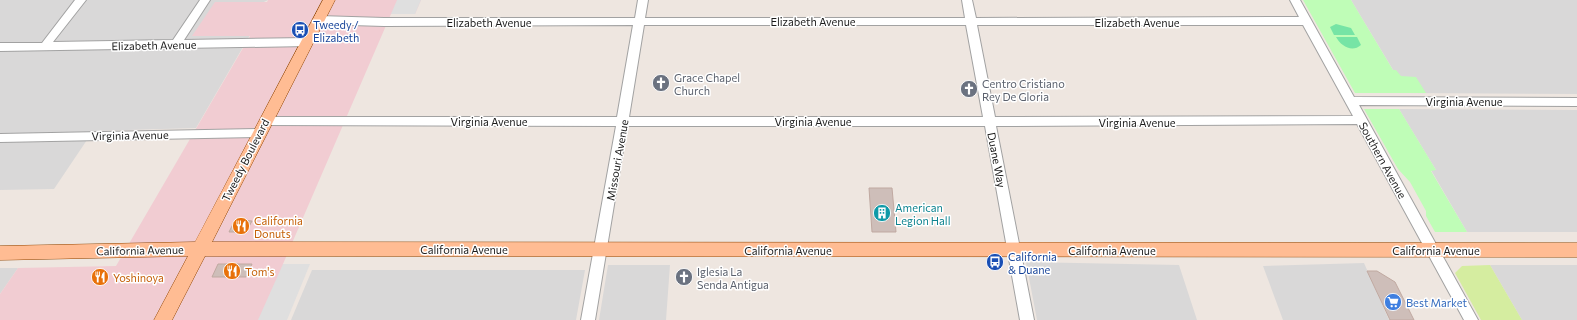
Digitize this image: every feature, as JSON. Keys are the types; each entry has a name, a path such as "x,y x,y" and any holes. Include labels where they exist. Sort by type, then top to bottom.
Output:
{"main road":[{"name":"Tweedy Boulevard","path":"163,320 329,0"},
{"name":"California Avenue","path":"0,253 199,249 1577,250"}],"street":[{"path":"44,47 81,0"},
{"path":"176,44 205,0"},
{"name":"Missouri Avenue","path":"588,320 602,250 643,0"},
{"name":"Duane Way","path":"967,0 1028,320"},
{"name":"Southern Avenue","path":"1295,0 1431,250 1472,320"},
{"name":"Elizabeth Avenue","path":"319,20 384,22 1307,21"},
{"name":"Elizabeth Avenue","path":"0,47 308,42"},
{"name":"Virginia Avenue","path":"1350,101 1577,102"},
{"name":"Virginia Avenue","path":"0,138 262,127 623,121 1361,120"}],"shaded area":[{"path":"0,0 268,0 193,36 250,35 196,128 93,131 54,189 0,190"},
{"path":"268,0 421,0 415,14 391,14 283,264 287,320 0,320 0,294 18,268 116,266 250,36 192,36 215,2 267,2"},
{"path":"397,0 421,0 415,14 391,14"},
{"path":"1351,0 1577,0 1577,94 1407,93"},
{"path":"1399,109 1577,110 1577,232 1467,232 1431,170 1436,170"},
{"path":"1026,262 1179,265 1197,320 1037,320"},
{"path":"1364,263 1389,320 1283,320 1263,266"},
{"path":"283,264 310,264 287,320 258,320"},
{"path":"608,265 670,265 666,320 599,320"},
{"path":"1490,265 1577,265 1577,320 1522,320"},
{"path":"0,268 18,268 0,294"},
{"path":"312,270 585,270 576,320 291,320"}],"green space":[{"path":"1303,0 1351,0 1393,70 1396,70 1401,76 1416,77 1426,93 1355,93"},
{"path":"1336,24 1351,28 1355,35 1334,35 1330,27"},
{"path":"1336,37 1357,37 1361,45 1350,48 1344,46"},
{"path":"1364,109 1399,109 1436,170 1431,171 1467,232 1435,232 1426,216 1426,211 1410,182 1398,169"},
{"path":"1490,265 1522,320 1481,320 1455,273 1462,266"}],"building":[{"name":"American Legion Hall","path":"869,188 892,188 896,232 872,232"},
{"name":"California Donuts","path":"237,220 252,221 246,232 229,232 234,222"},
{"name":"Tom's","path":"218,264 252,264 246,277 212,277"},
{"name":"Best Market","path":"1367,271 1377,271 1395,282 1414,320 1390,320"}],"place":[{"name":"Tweedy / Elizabeth","path":"300,30"},
{"name":"Grace Chapel Church","path":"661,83"},
{"name":"Centro Cristiano Rey De Gloria","path":"969,89"},
{"name":"American Legion Hall","path":"882,213"},
{"name":"California Donuts","path":"241,226"},
{"name":"California & Duane","path":"995,262"},
{"name":"Tom's","path":"232,271"},
{"name":"Yoshinoya","path":"100,277"},
{"name":"Iglesia La Senda Antigua","path":"684,277"},
{"name":"Best Market","path":"1393,302"}]}
